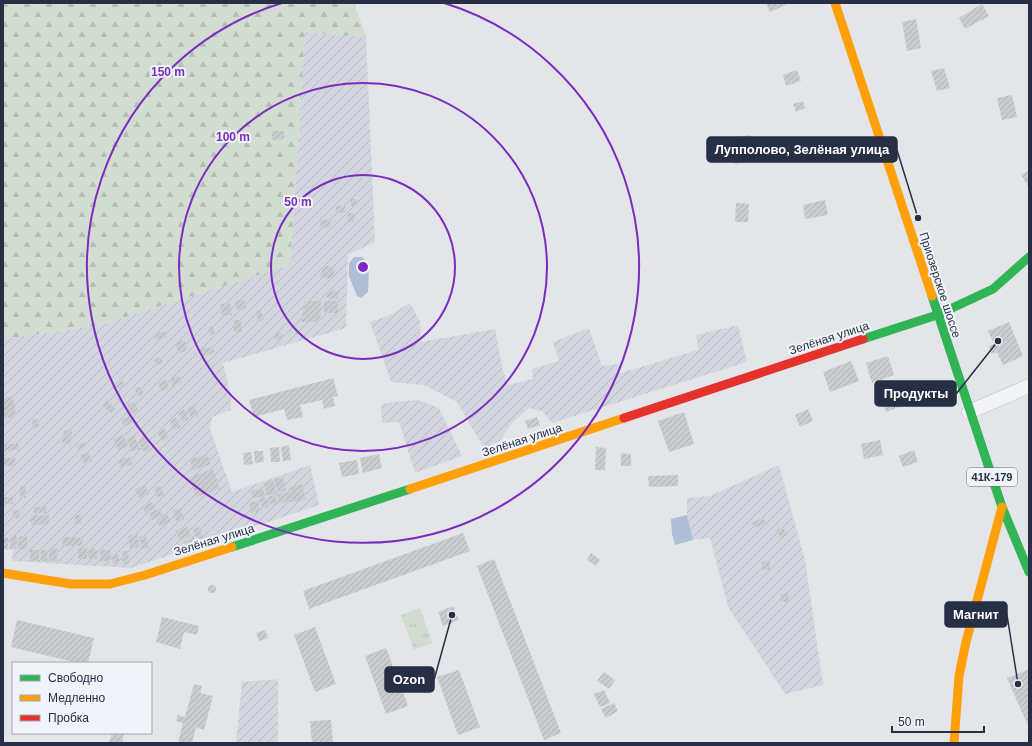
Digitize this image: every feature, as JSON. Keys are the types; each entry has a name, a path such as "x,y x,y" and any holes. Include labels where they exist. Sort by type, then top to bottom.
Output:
{"street":[{"name":"Приозерское шоссе","path":"835,3 908,223 937,316 1002,507 1024,549 1029,572"},
{"name":"Зелёная улица","path":"3,573 71,584 110,584 250,542 937,316 993,289 1029,256"},
{"path":"970,412 1029,386"},
{"path":"954,743 959,676 966,642 1002,507"}],"shaded area":[{"path":"305,32 366,37 375,242 348,255 346,328 223,363 231,397 231,410 212,417 210,429 232,492 310,465 319,505 131,568 12,561 13,550 3,549 3,339 100,325 290,265"},
{"path":"410,303 420,321 421,342 495,329 502,367 508,385 533,379 532,369 559,361 553,342 589,328 602,366 618,364 621,373 698,350 696,335 738,325 747,362 552,423 542,411 529,408 511,424 500,441 484,448 457,402 424,385 391,382 370,322 390,315"},
{"path":"418,400 439,408 462,456 415,473 399,422 382,423 381,405 392,402"},
{"path":"779,465 805,560 823,685 785,694 728,607 710,538 693,540 687,515 687,498 710,496"},
{"path":"278,679 278,743 236,743 242,682"}],"green space":[{"path":"3,3 354,3 366,37 305,32 290,265 100,325 3,339"},
{"path":"420,608 432,643 414,650 401,615"}],"water":[{"path":"354,257 362,257 369,265 368,292 361,298 357,296 349,276 349,263"},
{"path":"687,515 693,540 675,545 672,534 671,519"}],"building":[{"path":"766,3 785,3 786,5 770,12"},
{"path":"982,4 989,16 965,29 959,18"},
{"path":"916,19 921,48 907,51 902,22"},
{"path":"944,68 950,88 937,91 931,71"},
{"path":"797,70 801,81 786,86 783,75"},
{"path":"1012,95 1017,117 1002,120 997,98"},
{"path":"803,101 805,108 796,112 793,104"},
{"path":"272,131 284,131 284,139 272,140"},
{"path":"750,135 754,161 734,164 730,138"},
{"path":"1029,170 1029,187 1021,175"},
{"path":"351,199 357,199 356,206 350,206"},
{"path":"825,200 828,215 805,219 803,205"},
{"path":"736,203 749,204 748,222 735,222"},
{"path":"336,206 345,206 345,213 336,213"},
{"path":"348,213 355,213 354,222 348,222"},
{"path":"330,219 331,227 321,228 320,221"},
{"path":"324,265 335,269 332,280 320,276"},
{"path":"328,290 339,292 338,299 327,297"},
{"path":"244,299 246,308 237,310 235,301"},
{"path":"305,301 321,301 320,322 301,322"},
{"path":"324,301 338,301 338,313 324,313"},
{"path":"230,303 232,315 222,316 220,304"},
{"path":"261,310 263,320 258,321 256,311"},
{"path":"234,320 241,320 242,332 234,332"},
{"path":"1009,322 1023,356 1003,365 997,352 992,354 990,350 989,346 994,344 988,331"},
{"path":"213,326 215,334 210,335 208,327"},
{"path":"165,331 167,337 156,340 154,334"},
{"path":"282,333 283,338 275,340 274,334"},
{"path":"185,340 187,351 178,353 176,342"},
{"path":"213,347 214,353 203,356 201,349"},
{"path":"888,356 894,375 872,383 866,363"},
{"path":"161,357 163,363 156,365 154,359"},
{"path":"851,361 859,381 830,392 823,372"},
{"path":"179,376 182,382 173,386 170,379"},
{"path":"333,378 338,396 333,397 335,406 324,409 322,400 300,405 303,417 287,420 284,409 254,417 249,400"},
{"path":"120,379 125,384 119,390 114,385"},
{"path":"166,380 169,388 161,391 158,383"},
{"path":"909,383 915,401 886,412 879,394"},
{"path":"138,386 144,392 139,396 134,390"},
{"path":"13,396 16,416 3,419 3,398"},
{"path":"107,400 116,409 111,413 102,405"},
{"path":"134,402 138,410 131,414 127,405"},
{"path":"194,405 198,415 191,418 187,408"},
{"path":"184,409 189,419 183,422 178,413"},
{"path":"808,409 813,421 800,427 795,415"},
{"path":"684,412 694,444 669,452 658,421"},
{"path":"129,416 133,423 124,427 121,420"},
{"path":"537,417 540,425 528,429 525,421"},
{"path":"176,418 181,427 174,430 170,421"},
{"path":"38,419 39,427 33,428 32,420"},
{"path":"164,428 168,437 162,441 157,432"},
{"path":"64,430 72,431 71,444 62,443"},
{"path":"123,435 128,446 118,451 113,439"},
{"path":"134,435 140,449 132,452 127,438"},
{"path":"145,437 151,449 144,452 138,441"},
{"path":"880,440 883,455 864,459 861,444"},
{"path":"84,442 86,447 79,451 76,446"},
{"path":"3,444 19,444 19,450 3,451"},
{"path":"289,445 291,460 283,461 281,447"},
{"path":"279,447 280,462 271,462 270,448"},
{"path":"596,447 606,448 605,470 595,470"},
{"path":"914,450 918,462 903,467 899,456"},
{"path":"254,451 263,451 264,462 255,463"},
{"path":"89,452 92,461 84,464 80,455"},
{"path":"251,452 253,464 244,465 243,453"},
{"path":"621,453 631,454 631,466 621,466"},
{"path":"207,454 211,464 193,470 190,460"},
{"path":"379,454 382,468 363,473 360,458"},
{"path":"130,457 132,464 121,468 118,460"},
{"path":"3,458 15,458 14,466 3,466"},
{"path":"357,460 359,474 342,477 339,463"},
{"path":"213,469 220,489 196,497 190,477"},
{"path":"678,475 678,486 649,487 648,476"},
{"path":"283,477 286,490 278,493 274,479"},
{"path":"273,480 276,493 267,496 264,483"},
{"path":"302,484 306,499 294,502 290,487"},
{"path":"145,485 149,494 139,498 135,489"},
{"path":"20,486 26,486 26,498 20,498"},
{"path":"160,486 164,495 158,498 154,488"},
{"path":"263,489 265,496 253,498 251,491"},
{"path":"291,492 293,501 286,503 284,493"},
{"path":"283,493 285,502 279,503 277,495"},
{"path":"275,495 278,504 271,506 268,497"},
{"path":"4,497 13,497 13,504 4,504"},
{"path":"267,498 269,507 262,508 260,499"},
{"path":"258,501 260,511 251,513 249,503"},
{"path":"153,502 155,508 145,513 142,506"},
{"path":"34,507 46,507 46,513 34,513"},
{"path":"180,508 184,519 176,521 173,510"},
{"path":"159,509 163,516 152,520 149,513"},
{"path":"13,510 20,510 19,518 13,518"},
{"path":"49,515 49,524 31,525 31,516"},
{"path":"75,515 81,515 81,524 75,524"},
{"path":"168,515 171,522 160,527 157,520"},
{"path":"763,518 766,524 754,528 752,522"},
{"path":"188,527 191,536 179,540 176,531"},
{"path":"199,527 203,537 197,539 193,529"},
{"path":"783,527 787,535 780,538 777,530"},
{"path":"463,533 470,551 309,609 303,591"},
{"path":"137,534 139,547 130,549 128,536"},
{"path":"11,536 17,536 16,549 10,548"},
{"path":"19,536 27,537 27,549 18,549"},
{"path":"146,536 149,548 142,549 140,537"},
{"path":"3,537 8,538 8,550 3,549"},
{"path":"63,537 83,538 82,546 62,546"},
{"path":"194,537 196,543 186,547 183,542"},
{"path":"57,548 57,561 49,561 49,549"},
{"path":"78,548 87,548 87,559 78,559"},
{"path":"89,548 97,549 97,559 88,558"},
{"path":"30,550 39,550 39,561 30,561"},
{"path":"41,550 47,550 47,561 41,561"},
{"path":"101,550 111,550 110,561 100,561"},
{"path":"122,551 128,551 129,563 123,564"},
{"path":"591,553 600,560 596,566 587,560"},
{"path":"113,555 119,555 119,563 112,563"},
{"path":"494,559 561,733 544,740 477,566"},
{"path":"770,561 770,570 763,570 762,562"},
{"path":"212,585 215,586 215,592 212,593 209,592 208,589 209,586"},
{"path":"788,593 789,602 781,602 780,594"},
{"path":"453,606 459,620 443,626 438,612"},
{"path":"162,617 199,626 197,635 184,632 180,649 156,642"},
{"path":"17,620 94,638 88,662 74,662 11,647"},
{"path":"315,627 336,684 315,692 294,635"},
{"path":"265,630 268,638 259,641 256,633"},
{"path":"386,648 408,706 386,714 365,656"},
{"path":"1029,669 1029,728 1007,678"},
{"path":"459,670 480,727 458,735 437,677"},
{"path":"604,672 615,680 609,689 597,681"},
{"path":"194,684 202,686 200,693 213,696 204,730 196,727 192,743 178,743 183,723 176,721 178,715 185,717"},
{"path":"604,690 610,703 600,707 594,694"},
{"path":"614,703 618,711 606,718 601,709"},
{"path":"331,720 333,743 312,743 310,721"},
{"path":"112,734 124,734 122,743 109,743"}],"traffic: fast":[{"path":"863,339 937,315 993,289 1029,257"},
{"path":"932,296 1002,507 1029,572"},
{"path":"232,547 410,489"}],"traffic: slow":[{"path":"835,3 932,296"},
{"path":"410,489 624,418"},
{"path":"954,743 959,676 966,642 1002,507"},
{"path":"3,573 71,584 110,584 145,575 232,547"}],"traffic: jam":[{"path":"624,418 863,339"}],"place":[{"name":"Лупполово, Зелёная улица","path":"918,218"},
{"name":"Продукты","path":"998,341"},
{"name":"Ozon","path":"452,615"},
{"name":"Магнит","path":"1018,684"}]}
